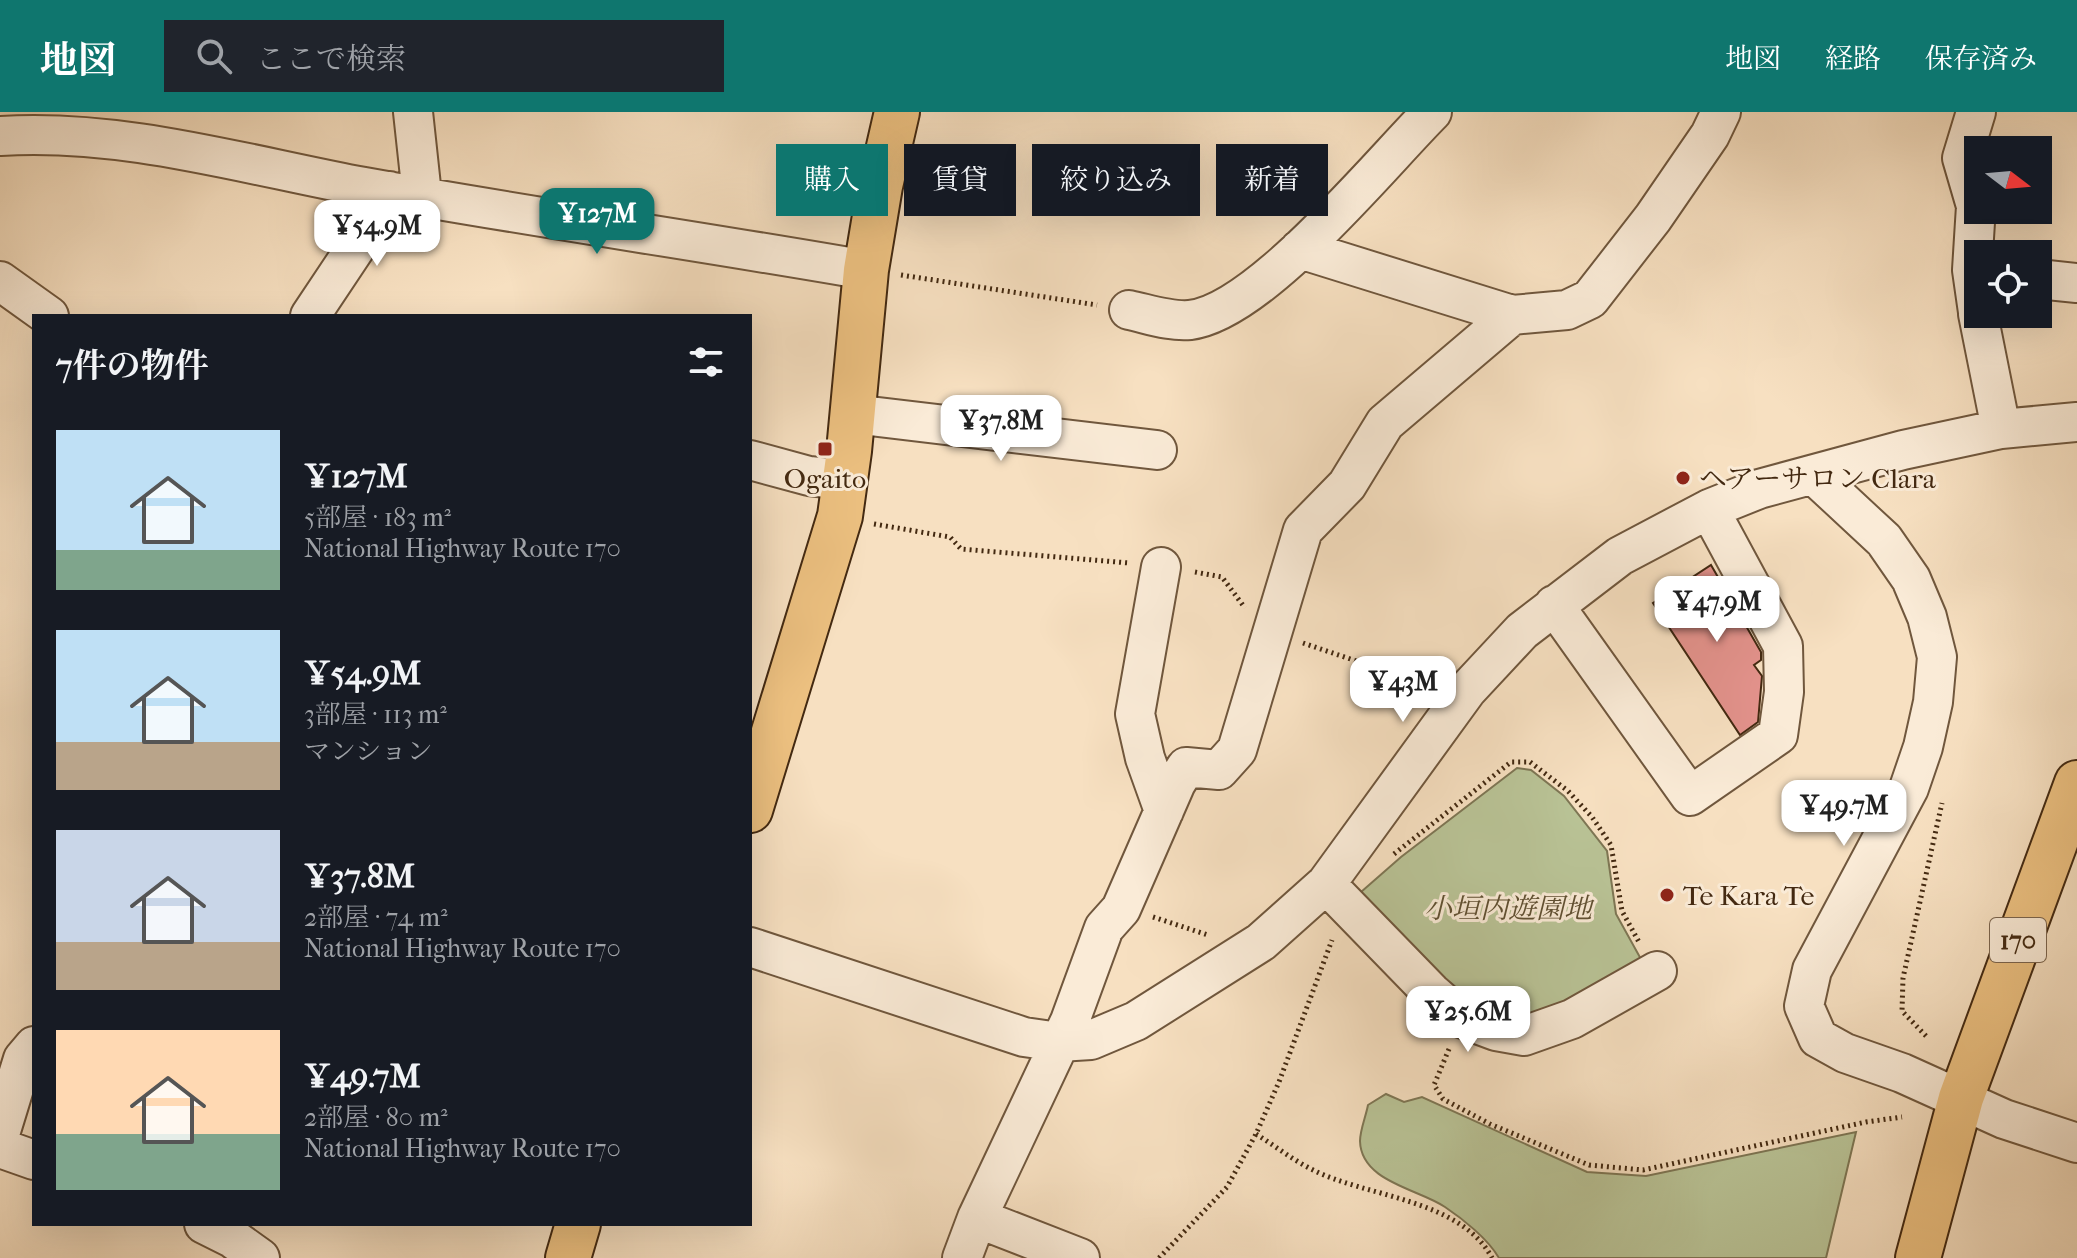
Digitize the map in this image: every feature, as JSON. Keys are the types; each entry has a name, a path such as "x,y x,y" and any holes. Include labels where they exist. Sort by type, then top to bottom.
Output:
{"highway":[{"path":"752,803 840,516 866,270 880,186 897,112"},
{"name":"170","path":"1918,1258 1961,1098 2077,783"},
{"path":"568,1258 577,1226"}],"street":[{"path":"311,314 378,214 405,193 413,112"},
{"path":"1129,310 1188,320 1223,311 1300,249 1432,112"},
{"path":"1300,249 1512,315 1567,310 1590,299 1653,218 1710,135 1721,112"},
{"path":"1975,240 1976,206 1962,158 1976,112"},
{"path":"17,127 165,148 405,193 866,270"},
{"path":"2052,280 2077,283"},
{"path":"0,281 46,314"},
{"path":"962,1258 977,1218 1070,1021 1104,928 1124,902 1186,767 1219,770 1237,750 1303,530 1347,485 1385,423 1512,315"},
{"path":"1981,328 2001,429"},
{"path":"853,414 1157,450"},
{"path":"752,948 1024,1037 1059,1042 1091,1040 1136,1021 1334,893 1467,690 1522,631 1620,556 1709,509 1759,489 1903,450 2001,429 2077,422"},
{"path":"752,461 809,476 846,480"},
{"path":"1814,475 1884,540 1911,579 1927,617 1937,657 1930,717 1909,788 1812,970 1804,1006 1818,1038 1845,1053 1902,1073 2004,1119 2077,1143"},
{"path":"1554,605 1690,796 1778,735 1784,692 1783,646 1709,509"},
{"path":"1161,567 1135,714 1145,758 1164,811"},
{"path":"1334,893 1431,992 1461,1018 1496,1031 1524,1036 1572,1019 1657,971"},
{"path":"0,1134 23,1059 32,1048"},
{"path":"0,1148 32,1159"},
{"path":"977,1218 1080,1258"},
{"path":"208,1226 260,1258"}],"path":[{"path":"866,270 1129,310"},
{"path":"1384,862 1511,762 1530,762 1568,791 1592,817 1611,845 1622,911 1657,971"},
{"path":"1926,1036 1902,1011 1903,978 1945,792"},
{"path":"1159,1258 1227,1187 1256,1134 1329,951 1334,893"},
{"path":"1124,902 1137,912 1250,949"},
{"path":"1461,1018 1434,1085 1443,1099 1490,1124 1589,1165 1643,1170 1902,1117"},
{"path":"1256,1134 1314,1171 1427,1208 1455,1221 1487,1249 1492,1258"}],"green space":[{"name":"小垣内遊園地","path":"1517,768 1531,770 1564,796 1607,851 1616,914 1647,970 1528,1023 1470,1013 1353,899 1401,857"},
{"path":"1386,1094 1404,1102 1422,1097 1587,1172 1646,1176 1856,1132 1826,1258 1499,1258 1482,1237 1452,1212 1393,1183 1370,1166 1363,1155 1361,1132 1368,1105"}],"building":[{"path":"1711,565 1761,652 1761,660 1754,665 1762,676 1758,722 1740,735 1653,603"}],"place":[{"name":"Ogaito","path":"825,449"},
{"name":"ヘアーサロン Clara","path":"1683,478"},
{"name":"Te Kara Te","path":"1667,895"}]}
